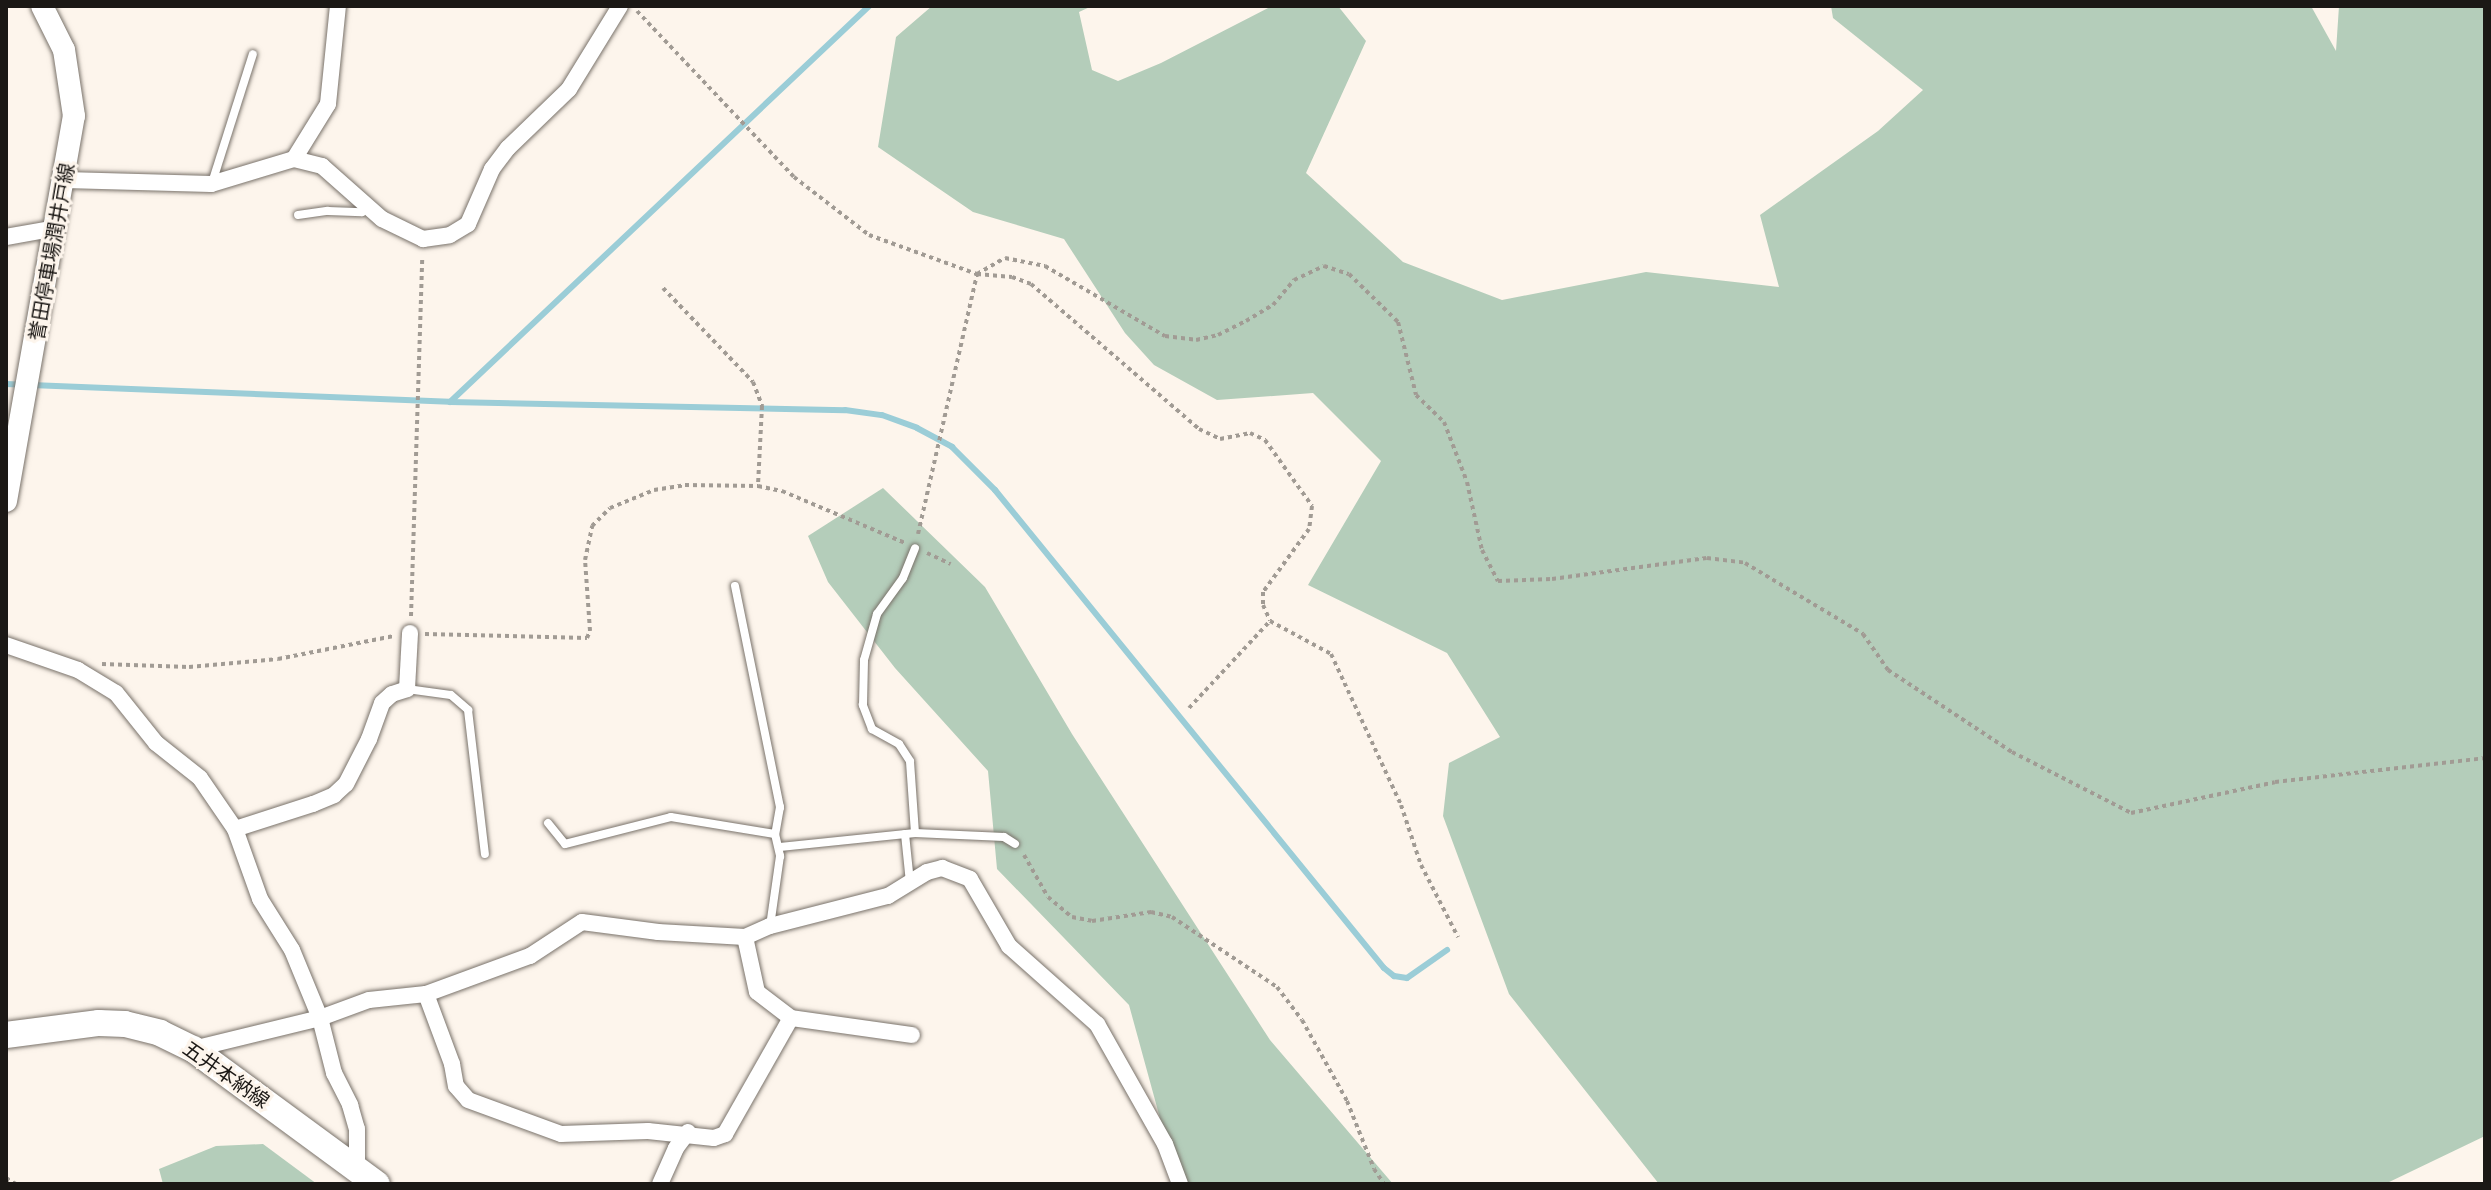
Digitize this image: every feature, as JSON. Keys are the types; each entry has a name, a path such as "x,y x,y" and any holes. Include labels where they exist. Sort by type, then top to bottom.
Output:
{"main road":[{"name":"誉田停車場潤井戸線","path":"6,501 57,228 74,116 70,72 64,50 42,6"},
{"name":"五井本納線","path":"6,1035 87,1024 125,1024 160,1033 193,1049 367,1177"}],"street":[{"path":"294,159 328,104 338,6"},
{"path":"65,180 211,184 294,159 322,166 382,219 423,239 450,235 468,224 492,169 508,148 569,89 620,6"},
{"path":"6,237 57,228"},
{"path":"235,829 334,795 358,764 382,703 392,694 407,689 410,633"},
{"path":"6,645 78,670 116,693 156,743 200,778 235,829 260,899 292,950 320,1018 334,1073 357,1129 367,1177"},
{"path":"193,1049 320,1018 369,1000 426,994 530,956 582,922 658,932 745,937 770,926 888,896 942,868 970,879 1009,946 1097,1024 1165,1144 1180,1184"},
{"path":"745,937 757,992 791,1018 912,1035"},
{"path":"426,994 452,1064 456,1086 468,1100 561,1134 688,1132 714,1138 725,1134 791,1018"},
{"path":"660,1184 676,1148 688,1132"}],"lane":[{"path":"211,184 253,54"},
{"path":"298,215 328,211 362,212 368,207"},
{"path":"915,548 903,578 877,614 864,660 863,705 872,729 899,744 910,761 915,833"},
{"path":"735,586 780,807 775,834 780,847 770,926"},
{"path":"407,689 451,695 468,710 485,854"},
{"path":"548,823 565,844 671,817 775,834"},
{"path":"780,847 915,833 1004,837 1015,844"},
{"path":"905,834 910,883"}],"path":[{"path":"632,6 794,177 869,235 977,274 1012,277 1031,284 1199,429 1220,439 1250,433 1265,440 1312,506 1309,529 1263,592 1263,605 1270,621 1331,654 1401,805 1421,865 1458,937"},
{"path":"410,633 423,239"},
{"path":"915,548 977,274 1005,258 1045,266 1165,336 1196,340 1218,335 1246,321 1273,305 1294,280 1324,266 1349,274 1398,322 1416,395 1444,422 1467,482 1482,550 1498,581 1566,578 1707,558 1745,563 1863,634 1888,670 2000,744 2131,813 2275,782 2485,758"},
{"path":"663,288 753,382 762,406 758,486"},
{"path":"78,670 92,663 189,667 278,659 410,633 587,638 590,631 585,560 592,526 610,508 634,496 685,485 758,486 782,491 951,564"},
{"path":"1189,708 1270,621"},
{"path":"1015,844 1029,860 1048,897 1072,917 1092,921 1151,912 1172,917 1277,987 1302,1020 1347,1101 1374,1169 1384,1184"},
{"path":"6,1178 16,1184"}],"green space":[{"path":"932,6 1092,6 1079,12 1092,70 1118,81 1161,63 1272,6 1338,6 1366,41 1306,173 1403,262 1502,300 1646,272 1779,287 1760,215 1878,131 1923,90 1833,18 1831,6 2311,6 2336,51 2339,6 2485,6 2485,1136 2385,1184 1659,1184 1509,994 1443,816 1449,763 1500,737 1447,653 1308,585 1381,461 1313,393 1217,400 1154,365 1125,333 1064,239 973,212 878,147 896,37"},
{"path":"883,488 985,587 1072,734 1270,1040 1393,1184 1178,1184 1129,1005 997,869 988,771 895,668 828,582 808,536"},
{"path":"263,1144 317,1184 163,1184 159,1169 216,1146"}],"waterway":[{"path":"6,384 450,402 869,6"},
{"path":"450,402 845,410 882,415 917,428 952,447 995,490 1384,968 1394,976 1407,978 1447,950"}]}
